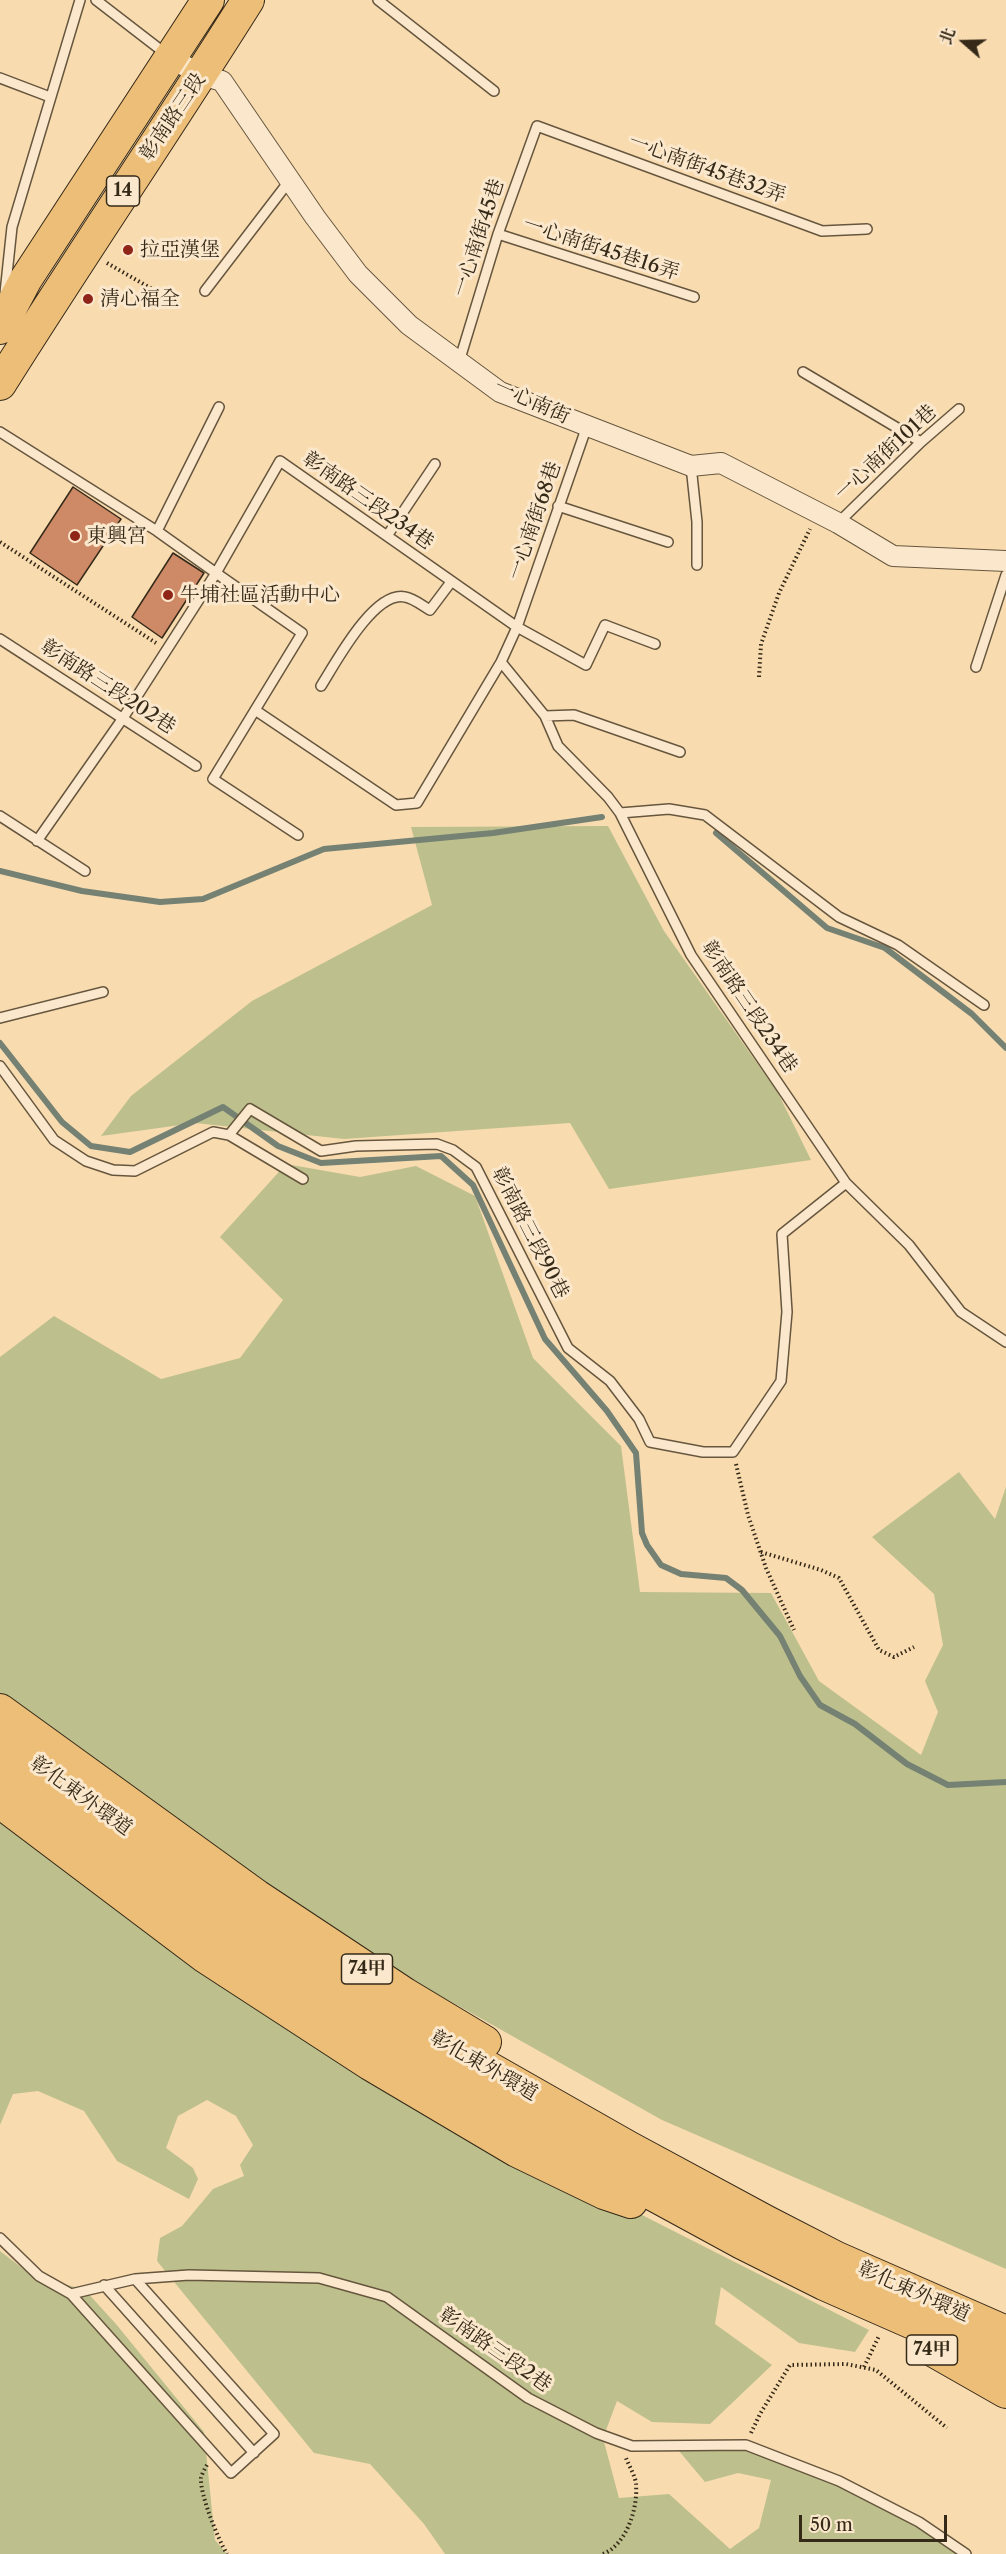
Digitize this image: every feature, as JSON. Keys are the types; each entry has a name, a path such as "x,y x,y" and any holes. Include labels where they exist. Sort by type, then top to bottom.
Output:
{"main road":[{"name":"彰南路三段","path":"1,327 26,279 208,0"},
{"name":"彰南路三段","path":"0,384 84,250 201,75 248,0"},
{"name":"74甲","path":"0,1710 257,1896 405,1994 560,2087 745,2210"},
{"name":"彰化東外環道","path":"0,1737 243,1915 393,2014 544,2100 837,2258 875,2298 1006,2332"},
{"name":"彰化東外環道","path":"0,1772 226,1939 379,2040 529,2127 728,2236 875,2298 1006,2364"},
{"name":"74甲","path":"0,1802 204,1956 380,2070 518,2151 595,2188 728,2236"},
{"name":"74甲","path":"875,2298 965,2298 1006,2314"},
{"name":"74甲","path":"875,2298 963,2369 1006,2392"}],"street":[{"name":"一心南街","path":"171,58 201,75 222,81 358,274 409,325 500,392 691,466 721,463 818,512 893,556 1006,561"}],"lane":[{"path":"1,327 5,247 80,0"},
{"path":"96,0 171,58"},
{"path":"378,0 494,91"},
{"path":"0,78 50,97"},
{"name":"一心南街45巷32弄","path":"537,126 822,231 867,229"},
{"name":"一心南街45巷","path":"458,363 498,234 537,126"},
{"path":"205,291 290,180"},
{"name":"一心南街45巷16弄","path":"498,234 694,297"},
{"path":"803,372 921,442"},
{"path":"157,531 219,407"},
{"name":"一心南街101巷","path":"838,523 921,442 959,409"},
{"name":"一心南街68巷","path":"255,710 396,805 417,803 501,662 517,627 587,426"},
{"path":"0,432 157,531 302,633 213,779 298,835"},
{"name":"彰南路三段234巷","path":"216,573 280,461 517,627 586,666 604,626 655,644"},
{"path":"387,536 435,464"},
{"path":"691,466 698,522 697,565"},
{"path":"558,506 668,542"},
{"path":"38,841 123,718 216,573"},
{"path":"976,667 1006,575"},
{"path":"321,686 362,622 390,598 405,597 430,610 451,582"},
{"name":"彰南路三段202巷","path":"0,639 196,766"},
{"name":"彰南路三段234巷","path":"501,662 545,716 558,746 608,797 620,813 691,955 846,1183 909,1245 961,1312 1006,1342"},
{"path":"545,716 574,715 680,752"},
{"path":"620,813 669,809 705,815 839,917 898,945 984,1005"},
{"path":"0,816 86,871"},
{"path":"0,1018 103,992"},
{"path":"0,1066 54,1140 86,1161 112,1170 135,1171 213,1131 229,1135 303,1179"},
{"name":"彰南路三段90巷","path":"229,1135 250,1109 321,1151 356,1146 437,1144 453,1150 476,1167 568,1348 610,1381 639,1419 650,1442 703,1452 733,1452"},
{"path":"733,1452 781,1380 787,1312 782,1234 846,1183"},
{"path":"0,2238 39,2276 71,2294 231,2473 274,2434 135,2279"},
{"name":"彰南路三段2巷","path":"71,2294 135,2279 189,2275 319,2278 387,2296 528,2398 596,2433 632,2446 746,2445 840,2481 919,2522 966,2554"},
{"path":"104,2285 254,2452"}],"path":[{"path":"84,250 171,300"},
{"path":"759,677 761,644 778,593 818,512"},
{"path":"0,542 166,650"},
{"path":"733,1452 748,1515 760,1552 794,1630"},
{"path":"760,1552 840,1578 879,1650 894,1657 914,1647"},
{"path":"864,2367 875,2298"},
{"path":"746,2445 760,2415 790,2365 846,2364 876,2370 947,2428"},
{"path":"603,2554 613,2550 631,2520 637,2484 619,2441"},
{"path":"212,2452 201,2478 216,2537 227,2554"}],"green space":[{"path":"608,826 664,931 778,1093 811,1160 609,1189 570,1123 344,1139 195,1123 101,1136 131,1096 252,1001 432,905 411,827"},
{"path":"286,1164 360,1177 416,1166 475,1196 533,1358 621,1446 640,1592 771,1593 819,1681 921,1755 938,1712 925,1681 943,1645 934,1594 872,1537 959,1472 995,1519 1006,1487 1006,2269 662,2120 357,1949 0,1705 0,1357 54,1316 161,1379 240,1358 283,1300 220,1237"},
{"path":"0,1819 638,2213 869,2330 855,2352 799,2343 721,2287 715,2324 772,2365 710,2424 652,2422 617,2401 603,2438 619,2498 669,2494 730,2549 759,2528 771,2480 738,2473 705,2482 679,2451 703,2447 747,2450 892,2508 965,2554 445,2554 424,2524 370,2464 314,2453 157,2261 160,2238 182,2226 213,2189 244,2176 240,2165 253,2145 236,2116 207,2100 178,2116 166,2148 193,2168 198,2179 189,2199 117,2161 84,2111 38,2091 13,2094 0,2125"},
{"path":"0,2251 30,2274 85,2290 116,2324 204,2432 215,2540 227,2554 0,2554"}],"building":[{"name":"東興宮","path":"73,487 121,519 77,585 30,553"},
{"name":"牛埔社區活動中心","path":"173,553 204,573 162,638 132,617"}],"waterway":[{"path":"0,871 82,891 160,902 203,899 324,849 493,833 602,817"},
{"path":"716,833 827,928 885,948 972,1014 1006,1048"},
{"path":"0,1043 62,1122 91,1146 130,1152 223,1107 278,1146 321,1163 441,1156 473,1185 545,1339 607,1411 636,1453 642,1533 647,1545 661,1565 681,1574 726,1578 742,1590 780,1636 800,1676 820,1705 855,1724 907,1764 948,1785 1006,1782"}],"place":[{"name":"拉亞漢堡","path":"128,250"},
{"name":"清心福全","path":"88,299"},
{"name":"東興宮","path":"75,536"},
{"name":"牛埔社區活動中心","path":"168,595"}]}
